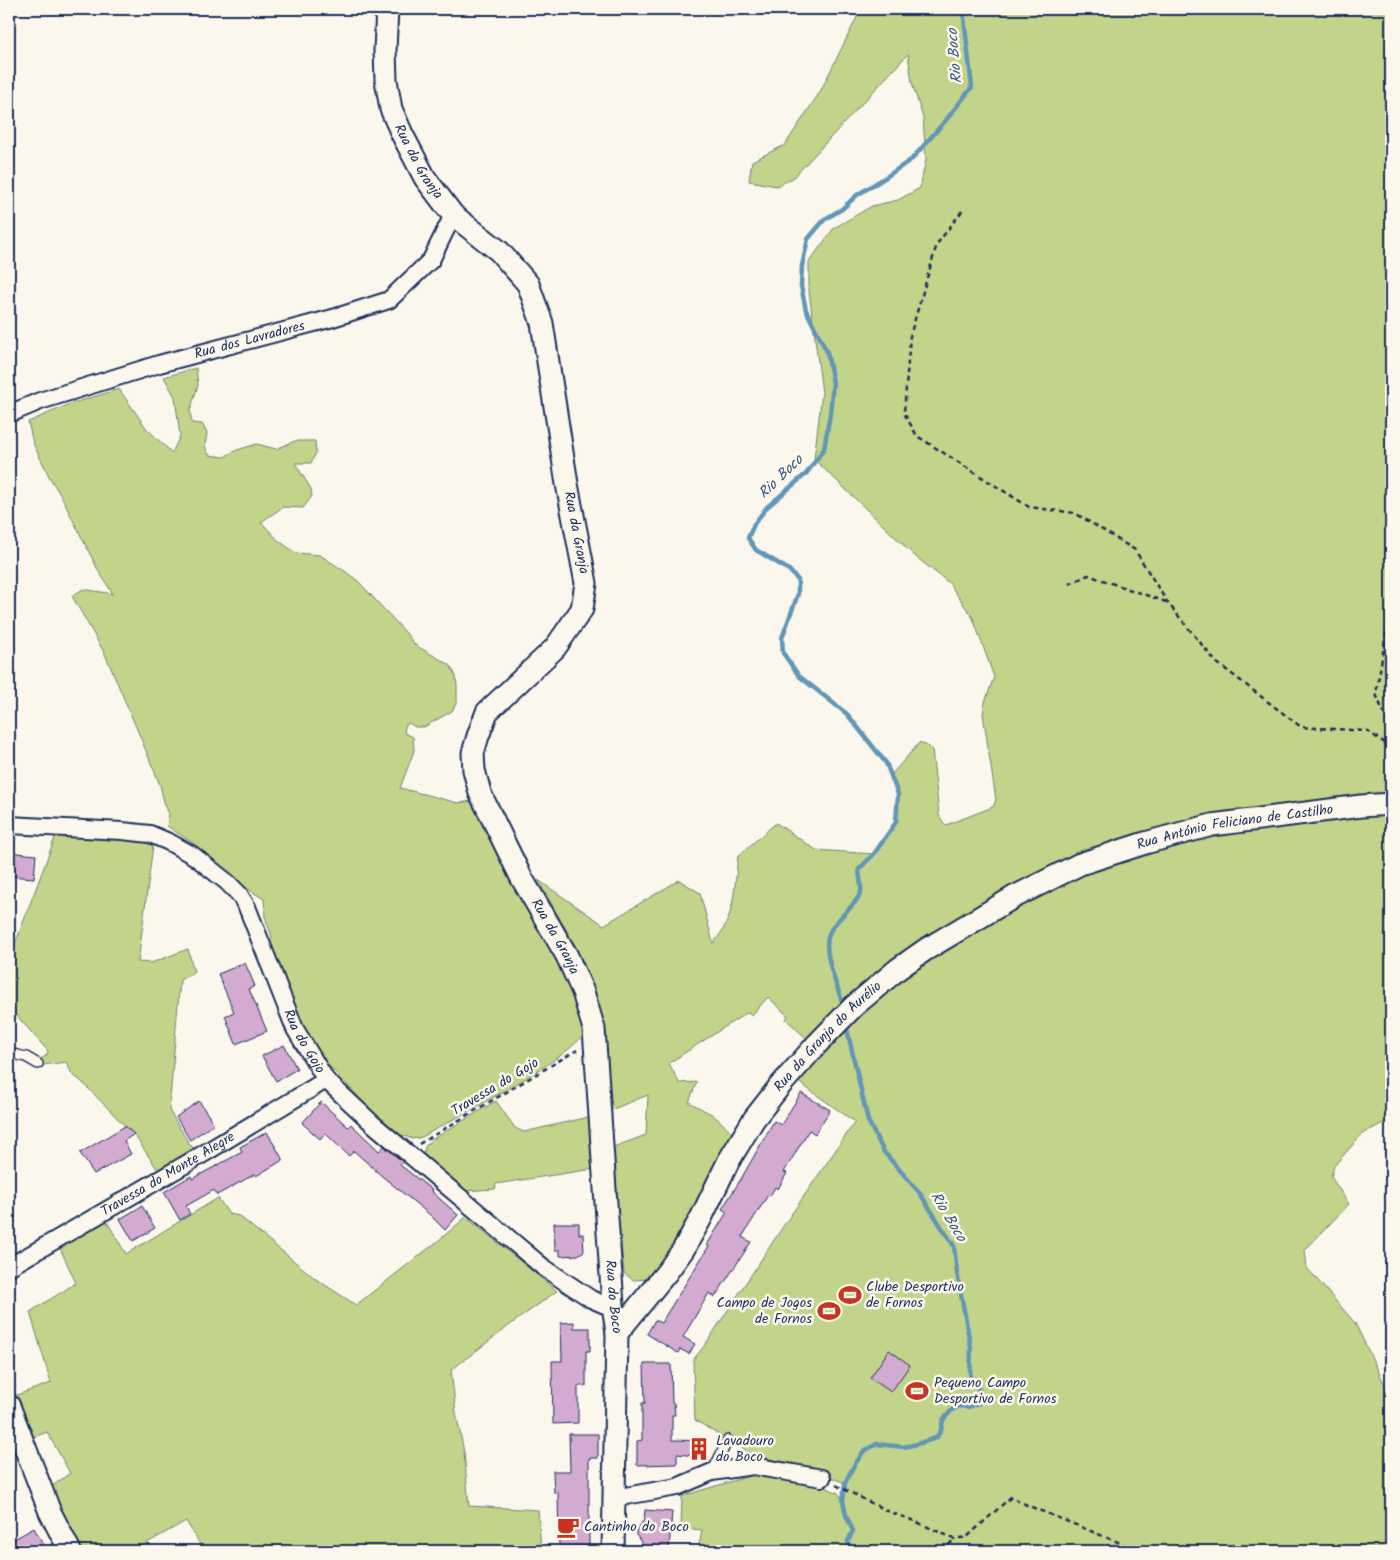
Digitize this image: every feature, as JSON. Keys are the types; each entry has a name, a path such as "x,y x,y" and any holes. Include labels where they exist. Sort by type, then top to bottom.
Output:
{"street":[{"name":"Rua da Granja","path":"388,9 385,50 386,80 391,109 402,134 425,178 453,215 499,251 528,284 542,323 567,484 586,583 582,609 555,648 487,712 473,753 474,770 480,793 522,876 567,956 583,992 594,1029 595,1043"},
{"name":"Rua dos Lavradores","path":"9,414 40,401 159,364 334,318 389,300 431,260 453,215"},
{"name":"Rua António Feliciano de Castilho","path":"1080,864 1145,843 1212,825 1361,806 1391,804"},
{"name":"Rua do Gojo","path":"9,825 150,834 194,856 214,871 239,894 247,907 295,1029 326,1080 409,1155 543,1267 591,1299 605,1305 613,1305"},
{"name":"Rua da Granja do Aurélio","path":"617,1333 683,1250 728,1162 754,1119 817,1044 854,1006 898,969 955,932 1014,897 1080,864"},
{"name":"Rua do Boco","path":"595,1043 613,1305 617,1333 613,1551"},
{"name":"Travessa do Monte Alegre","path":"9,1267 326,1080"},
{"path":"613,1305 622,1297 654,1288"},
{"path":"9,1406 50,1512 70,1551"},
{"path":"614,1498 678,1487 712,1472 753,1466 829,1481"}],"lane":[{"path":"9,1053 26,1057 38,1064"},
{"path":"712,1472 728,1440"}],"path":[{"path":"962,211 937,244 910,336 904,413 917,436 1029,507 1075,513 1135,550 1167,602 1216,662 1301,727 1367,731 1391,746"},
{"path":"1069,584 1088,575 1167,602"},
{"path":"1391,624 1387,628 1376,694 1391,731"},
{"name":"Travessa do Gojo","path":"409,1155 419,1144 582,1046 595,1043"},
{"path":"829,1481 889,1512 954,1539 967,1537 1010,1496 1028,1506 1140,1551"},
{"path":"942,1551 954,1539"}],"green space":[{"path":"861,9 1391,9 1391,1117 1389,1120 1362,1134 1334,1166 1331,1177 1349,1204 1305,1250 1307,1268 1355,1323 1385,1385 1391,1421 1391,1551 698,1551 702,1530 681,1528 682,1496 763,1472 819,1484 838,1493 843,1500 845,1483 820,1473 754,1457 734,1441 722,1437 695,1420 693,1360 855,1122 797,1081 866,1005 963,934 1096,866 1091,849 1073,856 810,1042 786,1019 788,1016 768,997 752,1015 748,1012 669,1063 679,1083 697,1082 689,1102 713,1115 732,1132 680,1241 651,1279 633,1280 624,1273 611,1148 646,1135 648,1095 608,1111 602,1021 576,947 538,880 604,925 679,880 700,893 713,943 721,934 730,913 738,856 776,823 816,850 874,854 896,821 898,794 891,775 920,742 932,749 939,815 946,825 993,807 996,800 983,714 985,702 994,677 973,618 949,583 916,557 814,459 822,393 809,291 809,262 834,228 872,206 898,200 920,188 926,159 923,118 912,83 908,54 793,178 777,186 749,181 752,161 785,145 820,92"},
{"path":"196,368 198,385 190,411 192,423 202,424 207,433 205,446 209,455 224,457 237,450 257,444 276,449 295,441 315,441 316,453 311,463 295,463 311,489 312,496 303,508 283,507 261,522 279,541 296,553 320,555 358,581 415,645 450,665 456,676 457,702 452,711 424,727 415,727 409,723 405,726 404,733 413,737 414,751 400,788 458,803 473,801 562,966 573,991 584,1034 575,1044 528,1077 422,1137 413,1139 398,1134 383,1123 323,1060 307,1039 269,942 272,937 265,917 264,899 243,886 196,845 167,826 169,814 160,785 142,741 105,654 72,596 83,589 113,594 98,570 50,478 33,443 28,422 70,404 119,389 147,429 172,453 180,436 175,397 164,377"},
{"path":"56,835 117,838 153,845 138,962 151,963 188,949 194,972 180,980 169,1110 190,1145 194,1148 158,1170 135,1136 72,1074 66,1062 43,1065 40,1059 46,1056 48,1051 9,1007 9,960"},
{"path":"496,1101 515,1128 524,1132 589,1117 593,1169 496,1184 495,1189 463,1191 424,1158 424,1149 433,1139"},
{"path":"218,1198 229,1214 239,1216 316,1279 356,1305 466,1217 557,1291 451,1370 456,1413 464,1452 469,1506 538,1510 541,1549 594,1549 594,1551 204,1551 186,1521 133,1551 79,1551 47,1490 70,1473 47,1432 29,1439 11,1397 51,1383 30,1312 76,1283 59,1246 106,1220 126,1254"}],"building":[{"path":"9,852 36,855 34,878 9,876"},
{"path":"245,963 255,986 249,989 267,1031 236,1044 225,1016 234,1012 218,974"},
{"path":"284,1045 297,1069 276,1081 262,1056"},
{"path":"801,1093 830,1110 815,1134 809,1130 784,1172 787,1173 778,1189 775,1187 770,1196 768,1195 742,1237 751,1242 715,1297 709,1293 683,1337 695,1344 689,1354 680,1349 678,1353 647,1334 655,1320 661,1323 709,1246 707,1245 727,1212 722,1209 774,1121 781,1125"},
{"path":"199,1101 214,1124 190,1140 176,1117"},
{"path":"321,1102 348,1127 351,1124 379,1151 384,1146 403,1162 400,1165 432,1190 458,1215 445,1230 429,1214 354,1151 349,1156 325,1133 320,1139 302,1123"},
{"path":"125,1126 134,1134 124,1141 131,1154 94,1174 80,1153"},
{"path":"267,1132 283,1160 217,1195 214,1190 186,1206 190,1214 180,1220 164,1192 191,1176 192,1179 242,1152 240,1147"},
{"path":"142,1206 155,1228 133,1241 120,1219"},
{"path":"554,1223 579,1223 579,1234 583,1234 584,1251 578,1255 560,1256 560,1250 555,1250"},
{"path":"574,1322 574,1328 590,1328 590,1351 586,1351 586,1386 578,1386 578,1423 553,1424 552,1361 562,1361 561,1323"},
{"path":"889,1350 910,1365 891,1392 870,1378"},
{"path":"644,1364 671,1364 672,1403 674,1403 675,1415 672,1415 672,1440 706,1441 705,1457 677,1454 677,1464 637,1465 637,1441 642,1440 642,1403 645,1403"},
{"path":"569,1434 598,1434 598,1458 589,1458 589,1546 559,1547 558,1492 554,1493 553,1471 570,1471"},
{"path":"645,1510 672,1512 669,1549 641,1546 636,1531 644,1520"},
{"path":"34,1528 47,1551 9,1551 9,1542"}],"waterway":[{"name":"Rio Boco","path":"843,1004 829,959 827,941 832,928 859,896 861,889 859,869 874,854 896,822 898,794 886,763 847,714 799,676 783,653 782,638 798,594 798,580 789,570 756,550 748,538 754,524 767,507 806,474 824,449 833,383 827,352 806,310 801,286 802,266 808,239 825,219 842,209 857,195 912,159 972,87 963,9"},
{"name":"Rio Boco","path":"846,1025 868,1121 884,1152 919,1192 954,1246 971,1348 970,1381 978,1388 981,1396 979,1403 969,1407 960,1406 952,1410 943,1420 941,1430 936,1438 904,1447 877,1444 864,1451 845,1483 843,1501 846,1515 853,1531 848,1541 849,1551"}],"place":[{"name":"Clube Desportivo de Fornos","path":"850,1295"},
{"name":"Campo de Jogos de Fornos","path":"829,1311"},
{"name":"Pequeno Campo Desportivo de Fornos","path":"917,1391"},
{"name":"Lavadouro do Boco","path":"699,1449"},
{"name":"Cantinho do Boco","path":"568,1527"}]}
